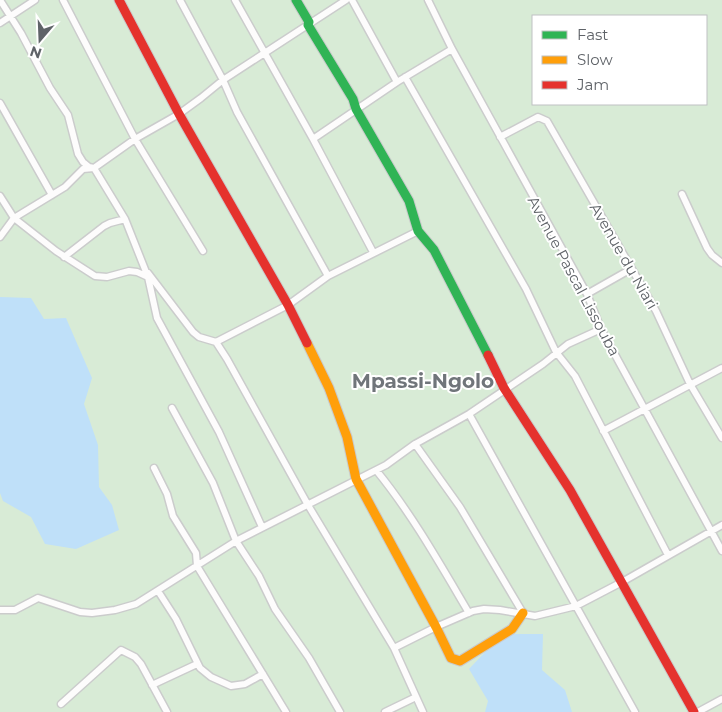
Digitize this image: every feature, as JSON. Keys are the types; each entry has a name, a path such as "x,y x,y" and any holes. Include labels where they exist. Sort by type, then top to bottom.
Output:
{"street":[{"path":"0,0 21,33 36,64 68,114 78,154 83,162 89,167 94,168 125,220 148,277 157,318 219,432 262,527"},
{"path":"0,23 35,0"},
{"path":"63,0 135,139 203,251"},
{"path":"119,0 179,114 288,305 329,388 347,437 356,479 451,658 457,661 512,629 523,613"},
{"path":"180,0 223,80 237,112 328,276"},
{"path":"236,0 373,252"},
{"path":"296,0 309,22 308,25 353,99 356,109 409,201 418,231 434,250 504,388 570,490 694,712"},
{"path":"0,236 14,218 65,187 83,169 94,168 135,139 179,114 223,80 346,0"},
{"path":"352,0 397,82"},
{"name":"Avenue Pascal Lissouba","path":"428,0 452,49 587,294 601,329 722,551"},
{"path":"313,139 397,82 452,49"},
{"path":"406,77 526,289 556,352 575,376 668,554"},
{"path":"0,103 52,195"},
{"name":"Avenue du Niari","path":"500,137 538,117 547,122 656,311 690,384 722,438"},
{"path":"682,194 707,248 722,263"},
{"path":"0,196 14,218 64,257 95,276 107,277 129,271 148,277"},
{"path":"64,257 110,222 125,220"},
{"path":"216,342 288,305 328,276 418,231"},
{"path":"142,266 193,332 199,337 216,342 308,505 394,648 423,712"},
{"path":"587,294 631,269"},
{"path":"0,610 15,610 38,598 80,612 92,613 115,610 136,604 236,541 376,470 415,444 469,414 556,352 580,338 601,329"},
{"path":"603,431 722,368"},
{"path":"172,408 213,483 236,541 259,576 275,609 308,658 340,712"},
{"path":"469,414 635,712"},
{"path":"415,444 460,507 523,613"},
{"path":"154,468 167,494 173,516 196,553 197,566 284,711"},
{"path":"376,470 394,493 440,563 468,613"},
{"path":"394,648 468,613 484,609 535,616 576,606 722,525"},
{"path":"158,591 176,619 197,664 211,677 231,686 245,684 263,674"},
{"path":"61,704 121,650 135,657 167,712"},
{"path":"152,686 197,664"},
{"path":"385,712 416,697"},
{"path":"698,712 722,699"}],"green space":[{"path":"0,0 722,0 722,712 0,712"}],"water":[{"path":"0,297 31,298 44,319 66,318 92,378 84,404 98,445 99,487 112,505 119,530 76,549 45,544 31,517 3,501 0,493"},
{"path":"509,634 543,634 542,670 565,690 572,712 485,712 488,701 469,669 487,650"}],"traffic: fast":[{"path":"296,0 309,22 308,25 353,99 356,109 409,201 418,231 434,250 488,355"}],"traffic: slow":[{"path":"307,343 329,388 347,437 356,479 451,658 460,661 512,629 523,613"}],"traffic: jam":[{"path":"119,0 179,114 288,305 307,343"},
{"path":"488,355 504,388 570,490 694,712"}],"district":[{"name":"Mpassi-Ngolo","path":"423,381"}]}
